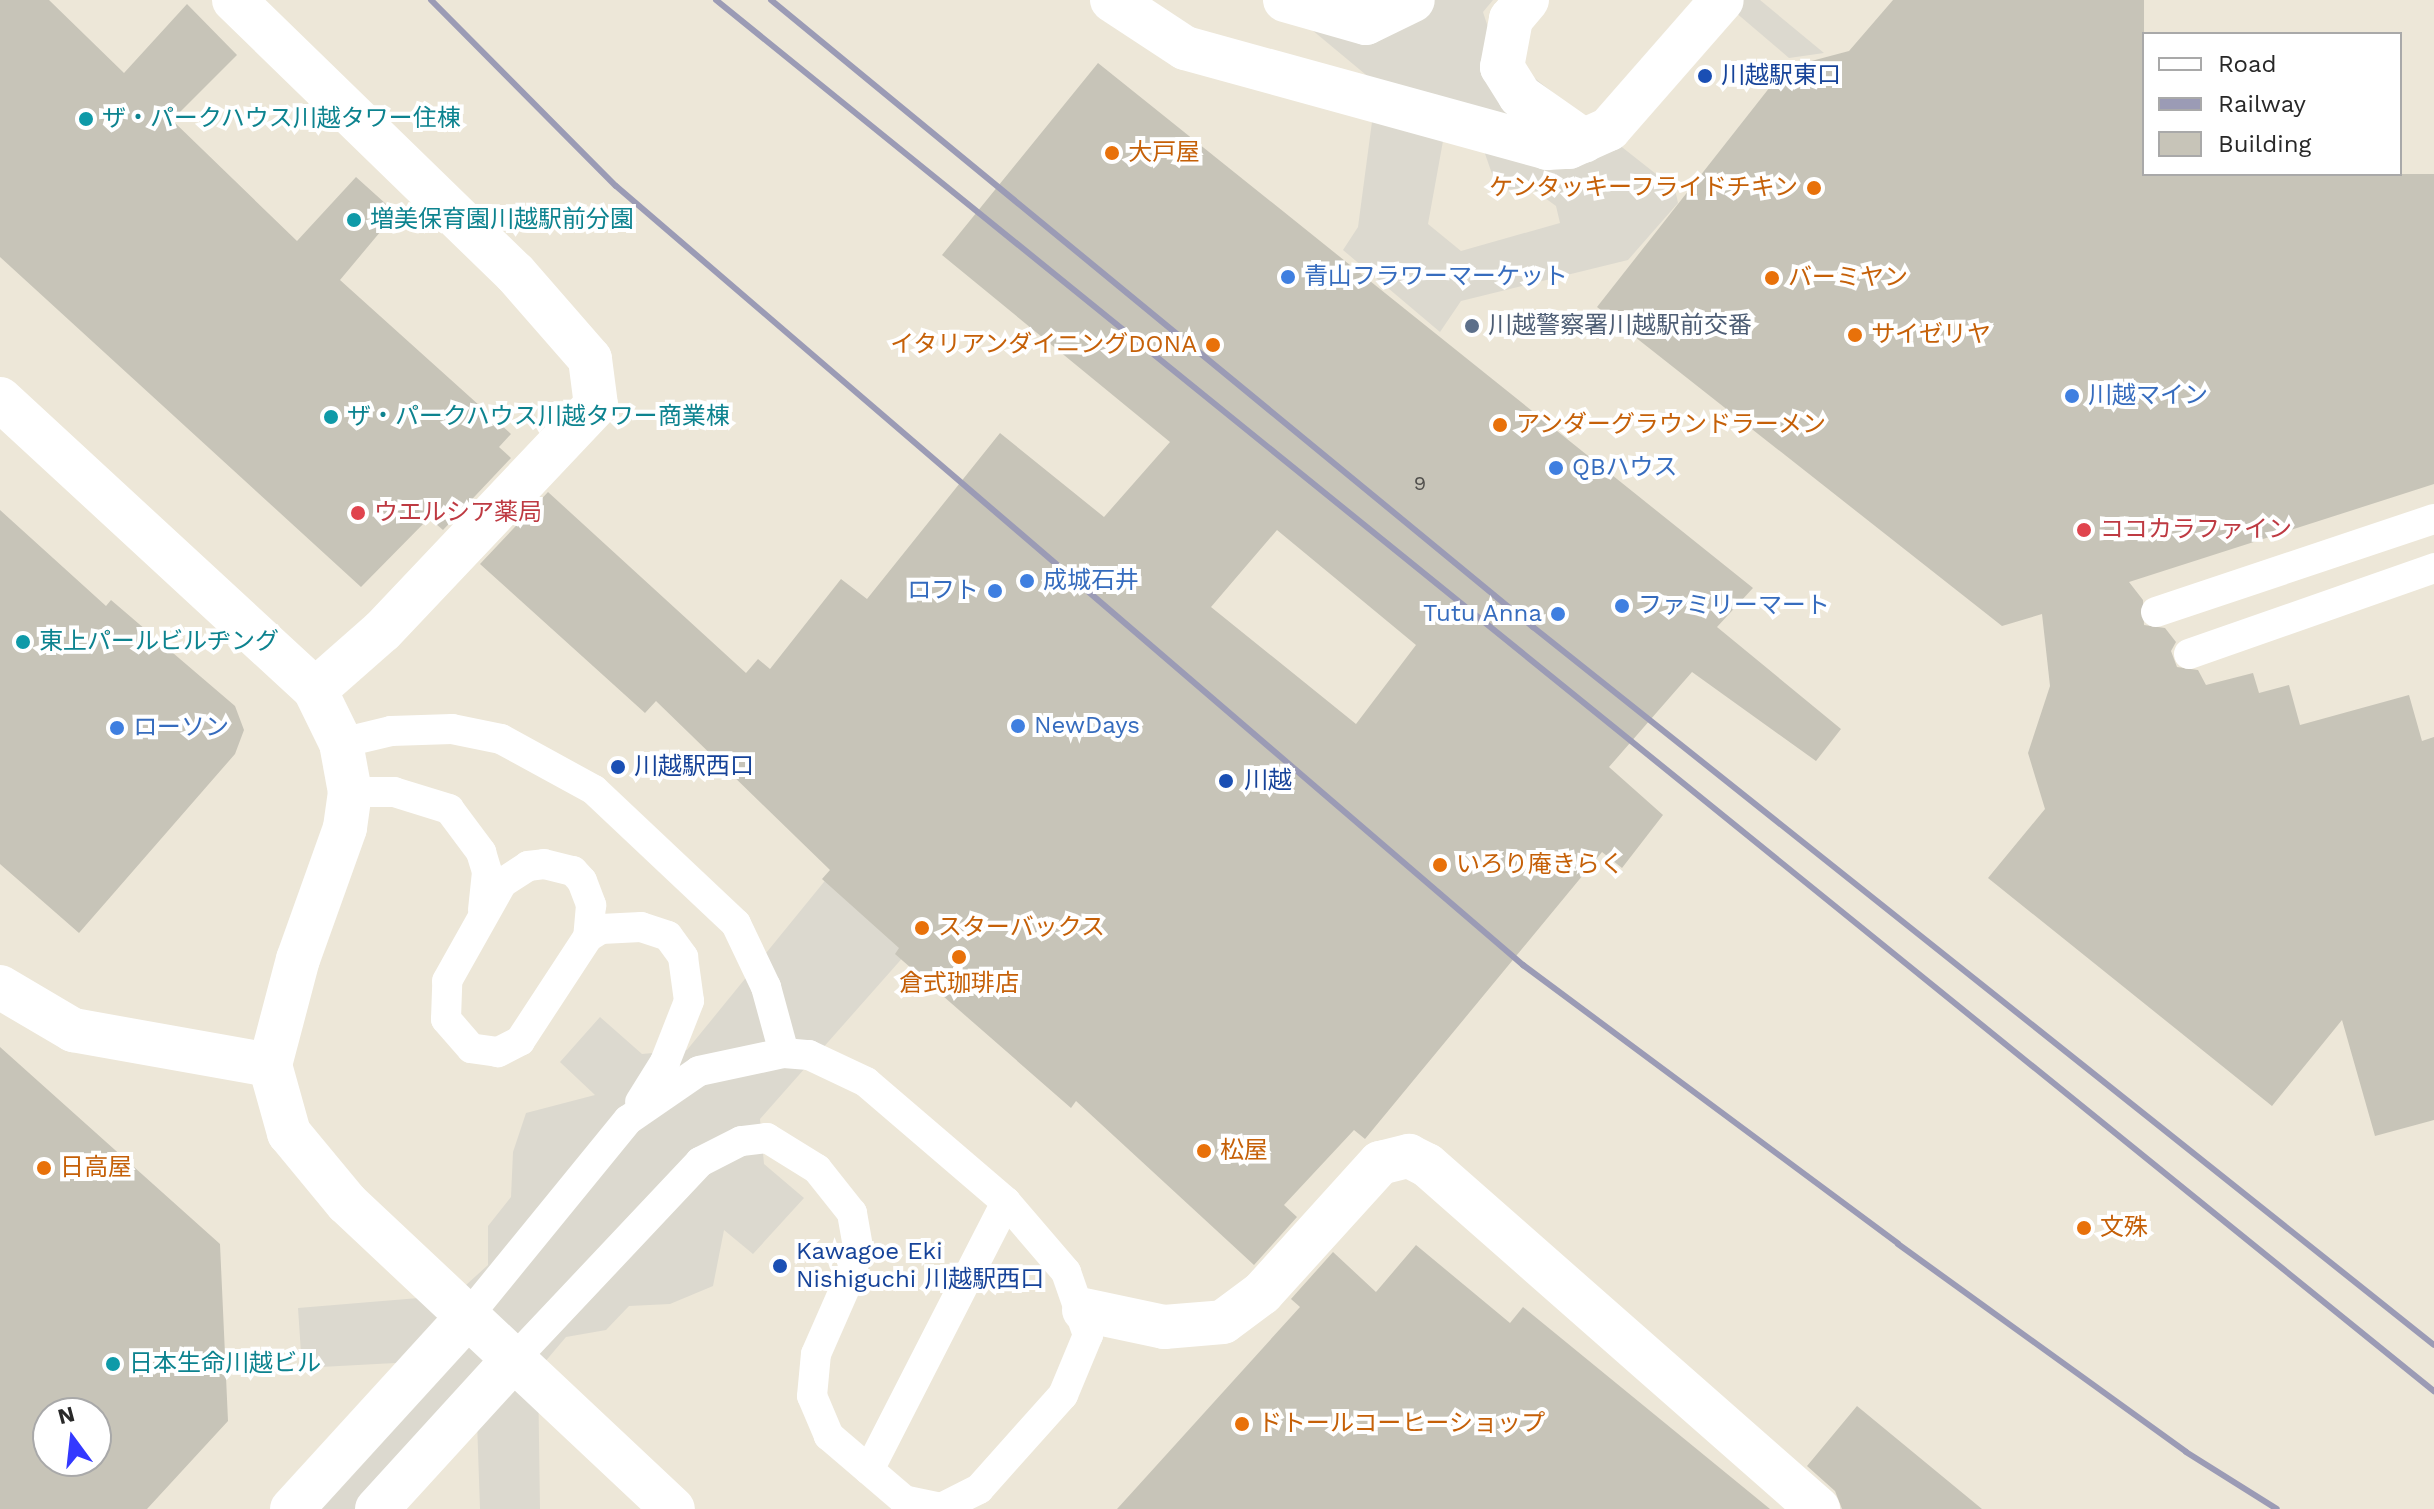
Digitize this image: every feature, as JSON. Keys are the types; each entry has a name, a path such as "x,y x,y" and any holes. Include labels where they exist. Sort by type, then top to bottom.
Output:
{"street":[{"path":"234,0 515,273 590,359 596,405 382,631 315,690"},
{"path":"1112,0 1185,48 1547,148 1584,141 1609,129 1635,103 1722,0"},
{"path":"1285,0 1366,23 1413,0"},
{"path":"1527,0 1511,19 1502,67 1520,96 1584,141"},
{"path":"0,399 315,690 341,743 350,792 270,1065 277,1102 302,1154 673,1509"},
{"path":"2,992 73,1030 270,1065"},
{"path":"1084,1310 1164,1327 1223,1322 1262,1293 1380,1163 1409,1156 1427,1165 1818,1509"},
{"path":"292,1509 468,1316"},
{"path":"377,1509 515,1358"}],"lane":[{"path":"2156,612 2434,519"},
{"path":"2189,654 2434,568"},
{"path":"341,743 391,731 452,729 501,739 594,790 736,924 760,970 784,1053"},
{"path":"350,792 394,792 449,809 481,852 487,872 482,912"},
{"path":"559,865 573,871 587,893 588,937 520,1041 507,1050 482,1052 457,1038 443,999 482,912 514,873 559,865"},
{"path":"468,1316 628,1120 681,1025 689,1001 686,972 677,946 655,931 611,928 588,937"},
{"path":"515,1358 700,1162 741,1141 767,1138 817,1169 852,1213 858,1247 852,1272 816,1354 810,1384 822,1426 869,1470 923,1509 961,1502 979,1489 1078,1371 1088,1335 1084,1310 1043,1241 1006,1202 866,1082 809,1055 784,1053 699,1071 628,1120"},
{"path":"869,1470 1006,1202"}],"shaded area":[{"path":"1276,0 1493,0 1483,12 1494,46 1675,189 1678,203 1628,260 1461,301 1440,332 1343,250 1358,227 1377,84","holes":["1445,130 1483,148 1498,191 1530,187 1556,206 1560,223 1461,251 1428,224"]},
{"path":"1721,0 1760,0 1824,53 1789,58"},
{"path":"828,877 913,946 760,1119 764,1164 804,1198 753,1254 724,1230 713,1286 670,1304 629,1306 606,1330 566,1337 538,1370 540,1509 480,1509 477,1421 382,1509 298,1509 414,1362 302,1368 298,1308 455,1295 488,1265 488,1226 511,1197 513,1152 526,1113 595,1095 560,1062 600,1017 642,1054 687,1050"}],"building":[{"path":"0,0 49,0 124,73 187,4 237,55 172,120 297,241 356,177 396,213 340,280 511,434 499,447 511,458 443,530 429,518 361,587 0,257"},
{"name":"川越マイン","path":"1893,0 2144,0 2142,176 2434,174 2434,484 2129,582 2143,600 2144,625 2165,628 2176,642 2171,651 2177,667 2198,670 2206,685 2253,673 2259,693 2289,685 2300,725 2409,695 2422,741 2434,737 2434,1120 2375,1136 2342,1020 2272,1106 1988,878 2045,809 2028,753 2050,686 2042,614 2002,626 1597,307 1785,68 1849,51"},
{"path":"1098,63 1753,588 1717,627 1841,729 1816,761 1692,672 1609,767 1663,815 1622,868 1602,852 1365,1139 1354,1130 1284,1205 1297,1217 1254,1265 1076,1101 1071,1108 895,954 899,948 822,879 830,870 656,701 645,713 480,564 548,492 746,673 758,659 770,669 841,579 867,599 1000,433 1104,517 1170,442 942,255","holes":["1277,530 1416,645 1356,724 1211,607"]},
{"path":"0,510 106,606 111,600 235,706 244,730 235,754 79,933 0,864"},
{"name":"日本生命川越ビル","path":"0,1047 220,1244 228,1421 147,1509 0,1509"},
{"path":"1416,1245 1510,1323 1523,1307 1770,1509 1117,1509 1300,1307 1291,1299 1333,1252 1376,1292"},
{"path":"1857,1406 1982,1509 1842,1509 1835,1491 1807,1466"}],"railway":[{"path":"431,0 616,186 1523,965 1898,1244 2186,1452 2277,1509"},
{"path":"716,0 2434,1391"},
{"path":"771,0 1533,627 2434,1345"}],"place":[{"name":"川越駅東口","path":"1705,76"},
{"name":"ザ・パークハウス川越タワー住棟","path":"86,119"},
{"name":"大戸屋","path":"1112,153"},
{"name":"ケンタッキーフライドチキン","path":"1814,188"},
{"name":"増美保育園川越駅前分園","path":"354,220"},
{"name":"青山フラワーマーケット","path":"1288,277"},
{"name":"バーミヤン","path":"1772,278"},
{"name":"川越警察署川越駅前交番","path":"1472,326"},
{"name":"サイゼリヤ","path":"1855,335"},
{"name":"イタリアンダイニングDONA","path":"1213,345"},
{"name":"川越マイン","path":"2072,396"},
{"name":"ザ・パークハウス川越タワー商業棟","path":"331,417"},
{"name":"アンダーグラウンドラーメン","path":"1500,425"},
{"name":"QBハウス","path":"1556,468"},
{"name":"ウエルシア薬局","path":"358,513"},
{"name":"ココカラファイン","path":"2084,530"},
{"name":"成城石井","path":"1027,581"},
{"name":"ロフト","path":"995,591"},
{"name":"ファミリーマート","path":"1622,606"},
{"name":"Tutu Anna","path":"1558,614"},
{"name":"東上パールビルヂング","path":"23,642"},
{"name":"NewDays","path":"1018,726"},
{"name":"ローソン","path":"117,728"},
{"name":"川越駅西口","path":"618,767"},
{"name":"川越","path":"1226,781"},
{"name":"いろり庵きらく","path":"1440,865"},
{"name":"スターバックス","path":"922,928"},
{"name":"倉式珈琲店","path":"959,957"},
{"name":"松屋","path":"1204,1151"},
{"name":"日高屋","path":"44,1168"},
{"name":"文殊","path":"2084,1228"},
{"name":"Kawagoe Eki Nishiguchi 川越駅西口","path":"780,1266"},
{"name":"日本生命川越ビル","path":"113,1364"},
{"name":"ドトールコーヒーショップ","path":"1242,1424"}]}
